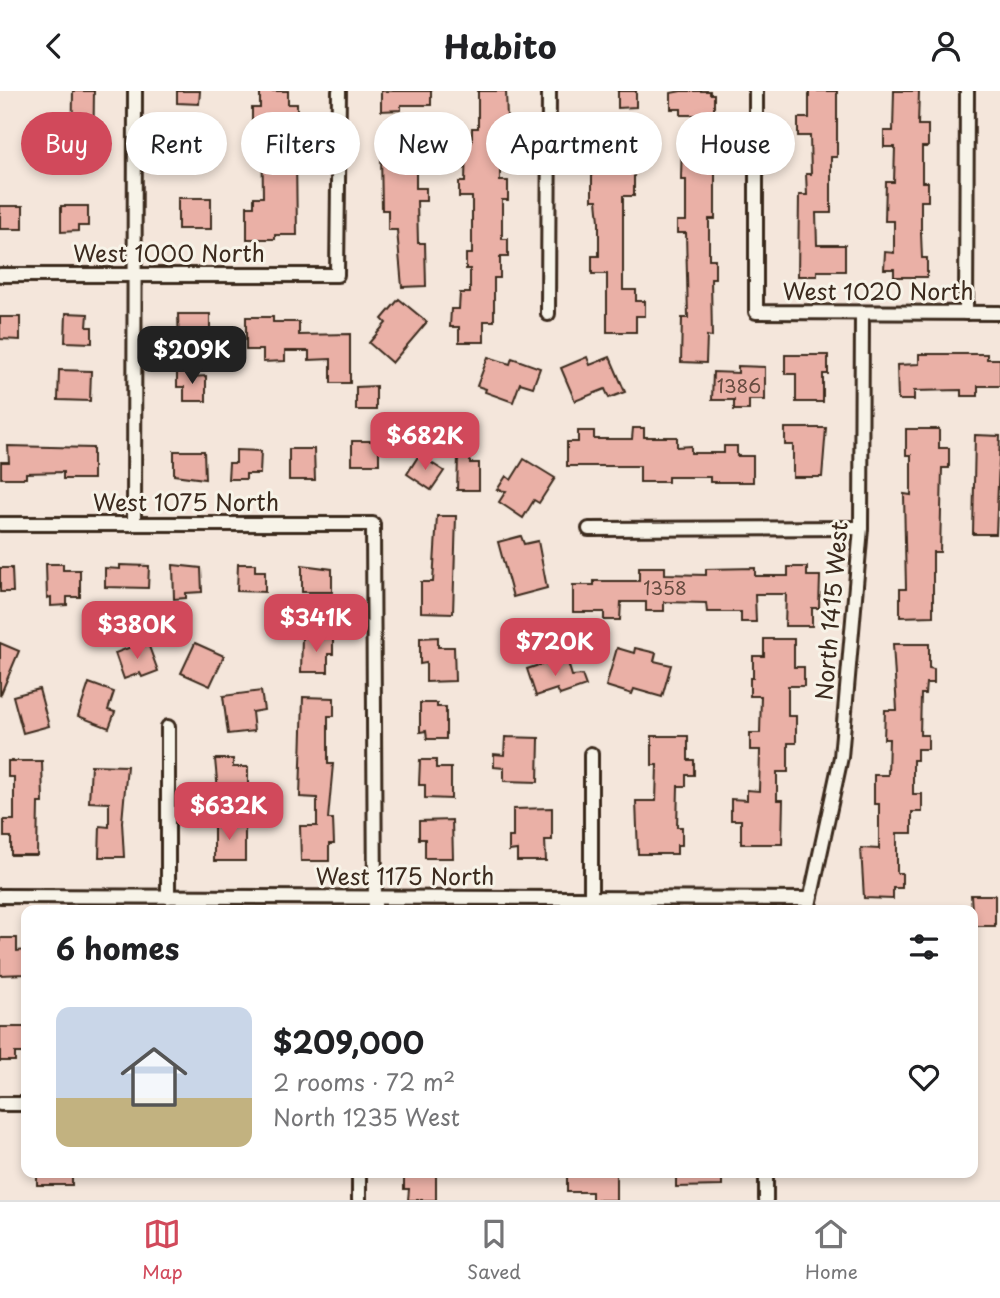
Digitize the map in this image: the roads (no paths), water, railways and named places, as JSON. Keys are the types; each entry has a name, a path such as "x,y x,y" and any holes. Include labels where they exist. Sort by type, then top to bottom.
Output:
{"street":[{"path":"134,524 135,91"},
{"name":"West 1000 North","path":"0,275 337,275 339,91"},
{"path":"548,314 549,91"},
{"name":"West 1020 North","path":"756,91 756,312 1000,313"},
{"path":"966,313 967,91"},
{"name":"North 1415 West","path":"809,905 841,757 861,528 862,313"},
{"name":"West 1075 North","path":"0,524 373,524 375,904"},
{"path":"589,529 861,528"},
{"path":"168,727 168,897"},
{"path":"591,754 591,898"},
{"name":"West 1175 North","path":"0,896 168,897 375,904 591,898 809,905"},
{"path":"0,1104 21,1104"},
{"path":"359,1178 359,1200"},
{"path":"766,1178 766,1200"}]}
